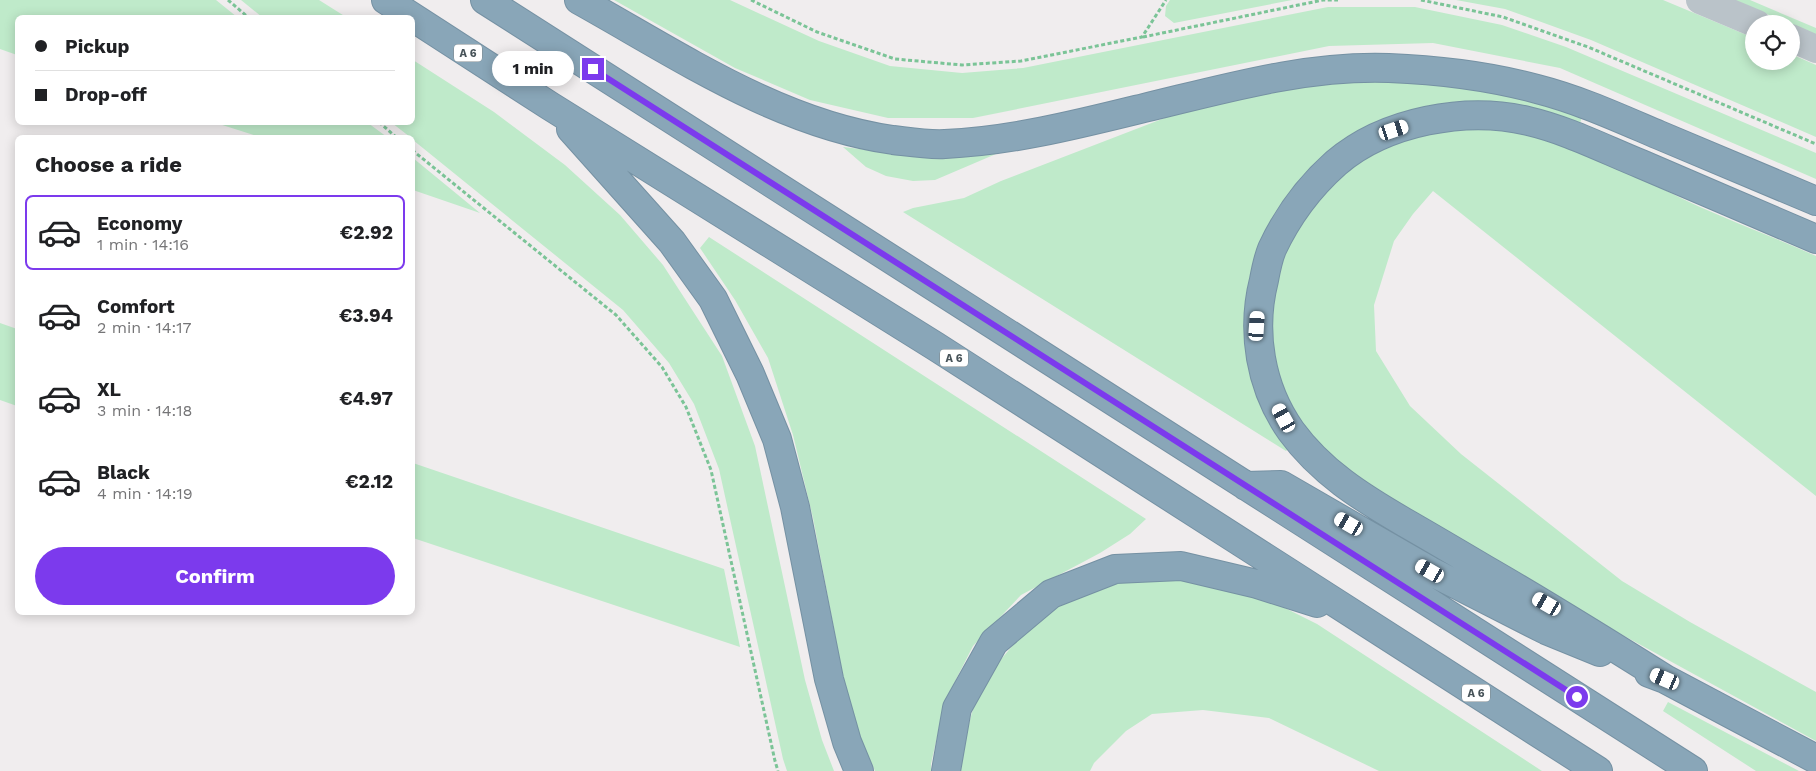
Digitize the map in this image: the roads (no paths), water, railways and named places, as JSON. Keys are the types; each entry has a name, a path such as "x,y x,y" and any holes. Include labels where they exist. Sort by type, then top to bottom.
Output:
{"highway":[{"name":"A 6","path":"386,0 409,15"},
{"path":"485,0 1693,771"},
{"path":"579,0 725,82 797,115 864,136 906,142 943,144 1012,137 1293,75 1376,68 1438,71 1488,77 1537,88 1583,102 1816,201"},
{"name":"A 6","path":"415,19 550,106 944,351 1598,771"},
{"path":"550,106 672,242 713,299 750,374 777,439 795,507 829,679 847,742 859,771"},
{"path":"1816,239 1566,133 1521,119 1496,115 1457,115 1431,118 1394,130 1364,144 1337,162 1312,188 1290,216 1279,234 1270,256 1259,298 1257,326 1261,358 1269,390 1291,430 1328,472 1369,501 1563,614 1665,679 1816,759"},
{"path":"1246,486 1281,485 1430,571 1546,630 1665,679"},
{"path":"946,771 957,708 994,642 1051,594 1116,569 1181,566 1257,584 1355,615"}],"lane":[{"path":"1700,0 1745,19"},
{"path":"1800,42 1816,49"}]}
